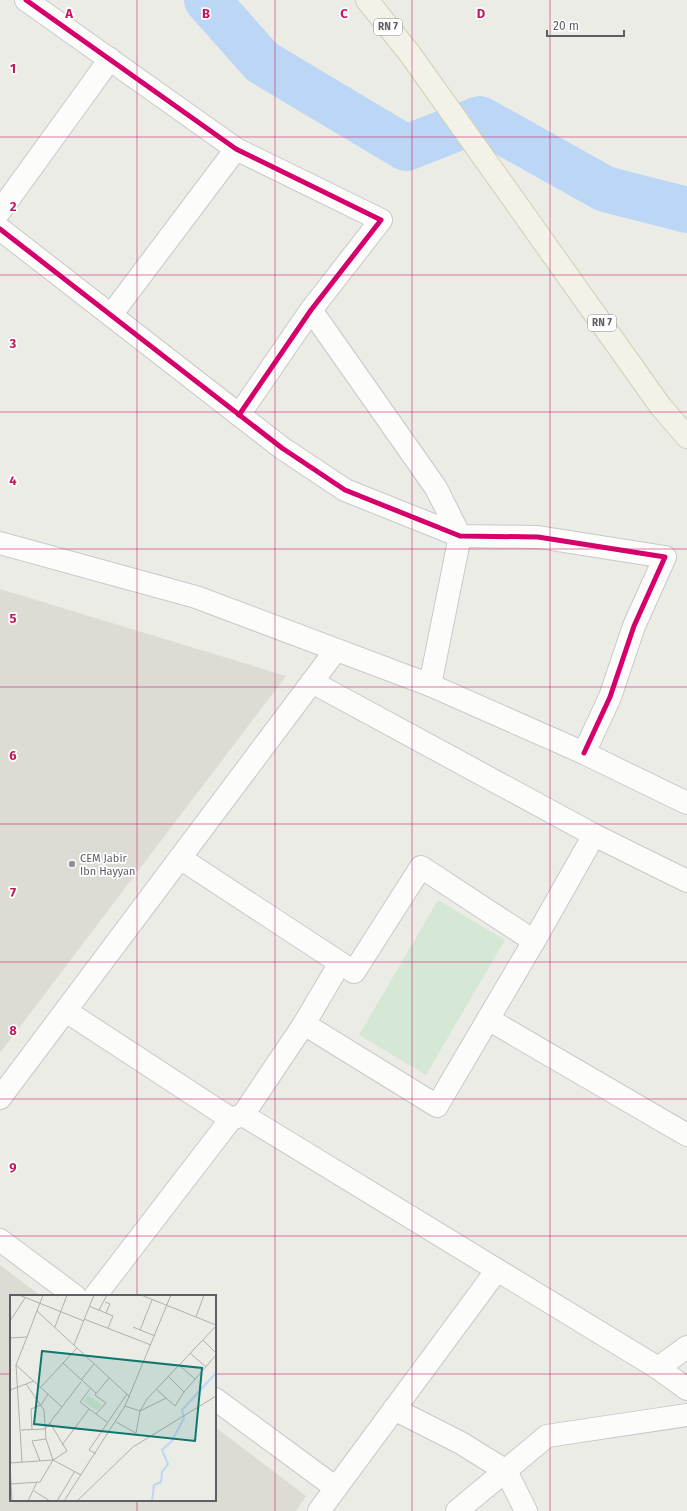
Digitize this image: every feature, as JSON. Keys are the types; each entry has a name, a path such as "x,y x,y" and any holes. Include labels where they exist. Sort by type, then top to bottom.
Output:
{"main road":[{"name":"RN 7","path":"367,0 410,54 661,407 687,437"}],"street":[{"path":"26,0 236,149 381,220 311,310 239,414"},
{"path":"0,211 110,59"},
{"path":"111,315 236,149"},
{"path":"0,229 282,448 345,490 460,536 538,537 665,557 634,626 610,697 584,753"},
{"path":"311,310 436,488 460,536 430,685"},
{"path":"0,543 196,598 430,685 584,753 687,803"},
{"path":"0,1098 336,650"},
{"path":"312,682 594,835 687,881"},
{"path":"304,1024 437,1106 534,941 594,835"},
{"path":"180,858 354,972 421,867 534,941"},
{"path":"96,1295 237,1117 304,1024 340,962"},
{"path":"66,1011 237,1117 497,1270 658,1368 687,1389"},
{"path":"488,1019 687,1135"},
{"path":"0,1240 74,1295"},
{"path":"318,1511 497,1270"},
{"path":"658,1368 687,1347"},
{"path":"216,1400 336,1488"},
{"path":"394,1409 461,1443 506,1471 526,1511"},
{"path":"457,1511 547,1436 687,1415"}],"shaded area":[{"name":"CEM Jabir Ibn Hayyan","path":"0,589 286,676 0,1053"},
{"path":"0,1265 40,1295 10,1295 10,1501 216,1501 216,1428 306,1496 296,1511 0,1511"}],"green space":[{"path":"438,900 505,940 426,1075 359,1035"}],"waterway":[{"path":"207,0 262,62 406,148 480,119 605,189 687,210"}],"cycle path":[{"path":"26,0 236,149 381,220 311,310 239,415"},
{"path":"0,229 282,448 345,490 460,536 538,537 665,557 634,626 610,697 584,753"}],"place":[{"name":"CEM Jabir Ibn Hayyan","path":"72,864"}]}
